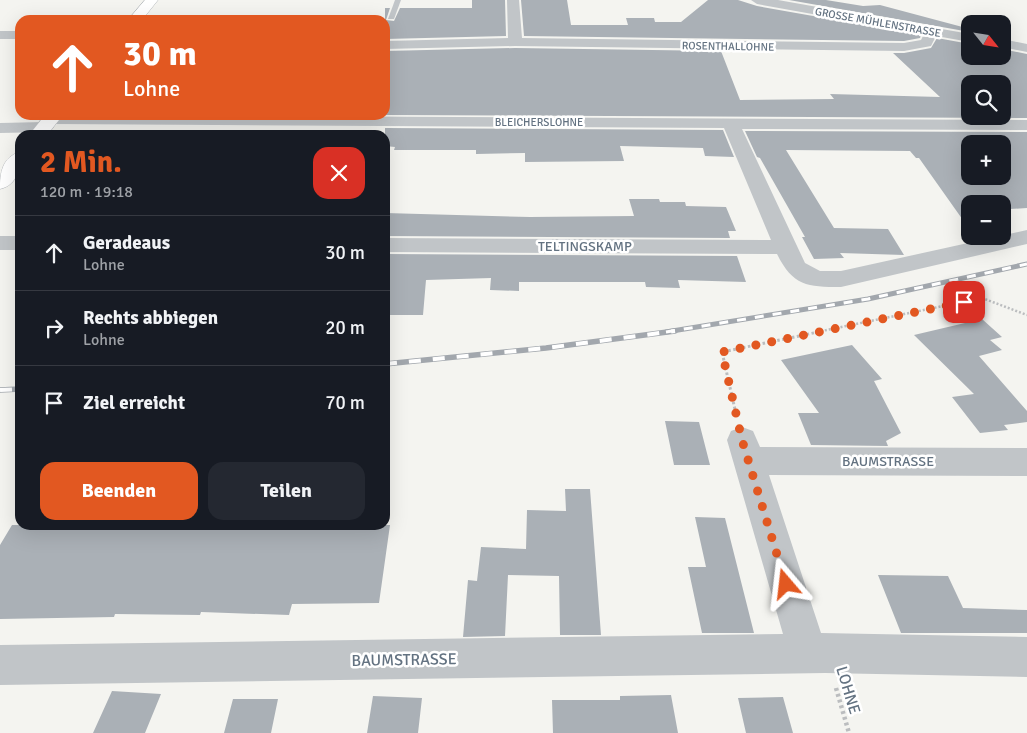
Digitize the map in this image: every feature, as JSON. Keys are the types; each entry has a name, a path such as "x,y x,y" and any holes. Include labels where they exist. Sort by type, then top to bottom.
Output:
{"street":[{"path":"139,15 152,0"},
{"path":"512,0 515,42"},
{"name":"GROSSE MÜHLENSTRASSE","path":"757,0 961,36"},
{"name":"ROSENTHALLOHNE","path":"390,44 515,42 904,47 926,43 932,31"},
{"path":"0,36 15,35"},
{"path":"1011,45 1027,48"},
{"name":"BLEICHERSLOHNE","path":"0,128 47,124 1027,125"},
{"path":"731,124 796,268 816,279 841,279 1027,237"},
{"path":"0,183 15,164"},
{"path":"0,243 15,243"},
{"name":"TELTINGSKAMP","path":"390,245 785,247"},
{"path":"745,450 817,654"},
{"name":"BAUMSTRASSE","path":"745,450 1027,462"},
{"name":"BAUMSTRASSE","path":"0,664 817,654 1027,657"}],"lane":[{"path":"391,17 398,0"}],"path":[{"path":"745,450 722,352 982,298 1027,315"},
{"name":"LOHNE","path":"817,654 849,733"}],"building":[{"path":"472,0 505,0 506,36 390,39 390,20 394,21 400,8 472,8"},
{"path":"521,0 567,0 571,25 628,25 626,18 654,18 655,22 681,22 708,0 738,0 757,6 921,35 920,38 904,41 524,36"},
{"path":"789,0 826,0 863,6 880,5 961,27 961,30"},
{"path":"385,8 390,8 388,15 385,15"},
{"path":"937,38 961,42 961,65 1011,65 1011,51 1027,54 1027,118 1011,118 1011,75 961,75 961,118 390,115 390,51 515,48 721,51 740,100 834,99 830,94 940,97 893,53 931,48"},
{"path":"385,128 723,130 734,157 705,156 703,148 620,146 624,161 525,162 525,153 476,154 476,150 394,150 395,147 390,146 390,130 385,130"},
{"path":"745,131 1027,132 1027,208 1011,209 1011,195 961,195 961,217 919,158 916,158 910,151 786,150 834,228 888,229 904,255 840,253 844,258 814,259 802,237 805,237 760,158 757,157"},
{"path":"629,199 659,199 660,202 685,202 686,206 726,207 736,231 728,231 730,238 390,236 390,213 530,217 634,216"},
{"path":"390,254 737,256 746,282 678,280 680,288 646,287 645,282 519,282 519,291 490,290 491,278 426,280 423,315 390,315"},
{"path":"982,319 1002,337 990,340 1002,350 979,356 1027,411 1027,422 1004,425 1008,430 980,433 952,397 974,394 914,335"},
{"path":"852,345 882,379 874,381 901,433 886,441 888,446 811,445 798,413 819,413 781,360"},
{"path":"665,421 699,422 710,465 674,465"},
{"path":"565,489 590,489 601,635 560,635 559,576 508,575 505,636 463,637 468,580 477,581 481,547 526,549 527,510 566,511"},
{"path":"695,517 725,518 754,633 702,633 688,567 706,567"},
{"path":"12,525 15,525 15,530 389,530 379,603 292,604 289,615 201,612 200,615 115,614 114,617 0,619 0,545"},
{"path":"878,575 948,576 963,608 1027,610 1027,633 901,633"},
{"path":"112,691 161,694 145,733 93,733"},
{"path":"671,695 678,733 553,733 552,700 620,700 620,696"},
{"path":"373,696 422,698 418,733 367,733"},
{"path":"783,697 793,733 746,733 738,698"},
{"path":"233,699 278,699 271,733 224,733"}],"railway":[{"path":"666,332 868,299 1027,264"},
{"path":"390,364 546,348 675,331"},
{"path":"0,390 15,389"}],"route":[{"path":"786,584 742,440 722,352 964,302"}]}
